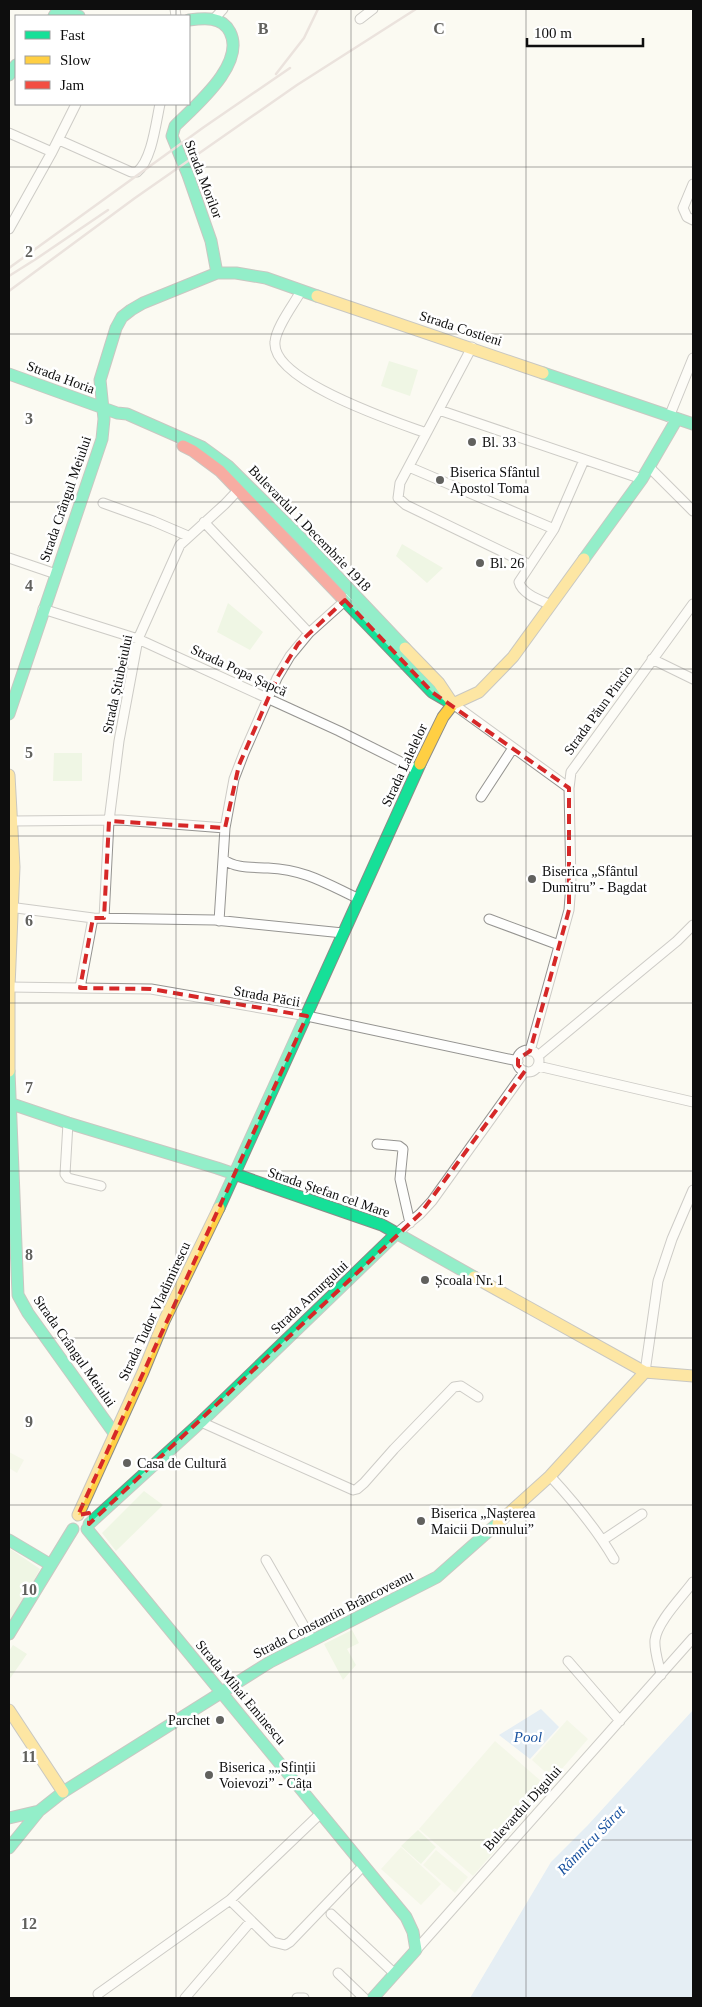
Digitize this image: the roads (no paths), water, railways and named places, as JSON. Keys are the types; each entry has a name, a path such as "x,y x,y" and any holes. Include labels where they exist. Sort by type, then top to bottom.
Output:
{"street":[{"path":"190,20 214,19 224,9"},
{"path":"360,19 374,9"},
{"path":"54,11 74,15"},
{"name":"Strada Morilor","path":"214,19 222,22 229,31 234,42 233,53 224,72 175,126 172,136 211,241 217,273"},
{"path":"9,229 59,140 76,105"},
{"path":"59,140 131,172 137,172 146,160 160,105"},
{"path":"9,132 52,152"},
{"path":"693,184 683,208 687,217 693,220"},
{"name":"Strada Costieni","path":"217,273 236,273 266,278 693,424"},
{"name":"Strada Crângul Meiului","path":"9,714 102,439 104,426 100,380 116,328 122,317 143,303 217,273"},
{"path":"301,291 279,330 275,342 277,353 288,366 298,376 359,408 426,433"},
{"path":"472,347 398,488 398,498 406,505 530,565"},
{"path":"453,704 479,692 501,671 642,479 650,467 673,418 693,358"},
{"name":"Strada Horia","path":"9,374 102,408"},
{"name":"Bulevardul 1 Decembrie 1918","path":"102,408 117,413 124,422 193,451 242,486 349,597 432,692 453,704 569,788"},
{"path":"439,410 642,479"},
{"path":"550,605 528,593 520,586 521,578 554,529 584,460"},
{"path":"409,467 554,529"},
{"path":"650,467 693,511"},
{"name":"Strada Știubeiului","path":"104,918 109,820 119,741 138,640 174,555 183,541 225,504 242,486"},
{"path":"102,503 188,536"},
{"path":"204,522 309,633"},
{"path":"9,558 56,574"},
{"path":"219,921 225,828 239,765 267,699 290,656 309,633 349,597"},
{"name":"Strada Păun Pincio","path":"530,1051 569,910 571,891 570,774 693,604"},
{"name":"Strada Popa Șapcă","path":"43,609 138,640 339,731 417,770"},
{"path":"652,659 693,679"},
{"name":"Strada Lalelelor","path":"235,1175 417,770 444,717 453,704"},
{"path":"481,797 513,748"},
{"name":"Strada Crângul Meiului","path":"9,775 14,867 10,908 9,987 9,1103 16,1269 13,1292 114,1433"},
{"path":"12,821 109,820 225,828"},
{"path":"223,859 233,866 284,869 303,873 359,899"},
{"path":"10,908 93,918 219,921 343,933"},
{"path":"80,988 93,918"},
{"path":"489,919 559,945"},
{"path":"693,925 538,1061 534,1070 525,1072 519,1067 518,1060 521,1054 530,1051 538,1061 693,1102"},
{"name":"Strada Păcii","path":"9,987 151,989 307,1016 518,1060"},
{"name":"Strada Amurgului","path":"88,1526 200,1422 397,1233 410,1224 432,1201 525,1072"},
{"name":"Strada Ștefan cel Mare","path":"9,1103 235,1175 382,1225 645,1372"},
{"path":"68,1123 65,1174 68,1178 101,1186"},
{"path":"377,1144 399,1146 403,1149 400,1179 410,1224"},
{"name":"Strada Tudor Vladimirescu","path":"9,1634 74,1529 72,1520 78,1515 164,1321 235,1175"},
{"path":"693,1190 672,1238 658,1281 645,1372 693,1376"},
{"name":"Strada Constantin Brâncoveanu","path":"9,1848 40,1812 64,1792 221,1692 270,1662 437,1577 550,1476 645,1372"},
{"path":"200,1422 353,1490 364,1483 454,1387 461,1386 478,1397"},
{"path":"550,1476 578,1507 603,1540 614,1559"},
{"path":"603,1540 642,1514"},
{"path":"74,1529 80,1532 88,1526 86,1516 78,1515"},
{"name":"Strada Mihai Eminescu","path":"88,1526 221,1692 364,1865 411,1926 415,1933 416,1950"},
{"path":"9,1540 51,1565"},
{"path":"266,1560 312,1640"},
{"path":"661,1675 655,1644 656,1635 663,1622 693,1582"},
{"name":"Bulevardul Digului","path":"373,1998 693,1638"},
{"path":"568,1661 620,1721"},
{"path":"9,1710 64,1792"},
{"path":"9,1818 40,1812"},
{"path":"98,1994 230,1900 321,1812"},
{"path":"230,1900 273,1942 285,1945 364,1865"},
{"path":"331,1914 394,1974"},
{"path":"184,1998 251,1921"},
{"path":"338,1973 364,1998"},
{"path":"297,1998 304,1998"}],"water":[{"name":"Pool","path":"541,1709 559,1727 530,1759 499,1735"},
{"name":"Râmnicu Sărat","path":"693,1710 693,1998 470,1998 551,1862 588,1825"}],"railway":[{"path":"276,74 304,38 318,9"},
{"path":"9,291 135,198 297,85 416,9"},
{"path":"9,268 204,127 290,68"},
{"path":"9,276 108,210"}],"place":[{"name":"Bl. 33","path":"472,442"},
{"name":"Biserica Sfântul Apostol Toma","path":"440,480"},
{"name":"Bl. 26","path":"480,563"},
{"name":"Biserica „Sfântul Dumitru” - Bagdat","path":"532,879"},
{"name":"Școala Nr. 1","path":"425,1280"},
{"name":"Casa de Cultură","path":"127,1463"},
{"name":"Biserica „Nașterea Maicii Domnului”","path":"421,1521"},
{"name":"Parchet","path":"220,1720"},
{"name":"Biserica „„Sfinții Voievozi” - Câța","path":"209,1775"}]}
